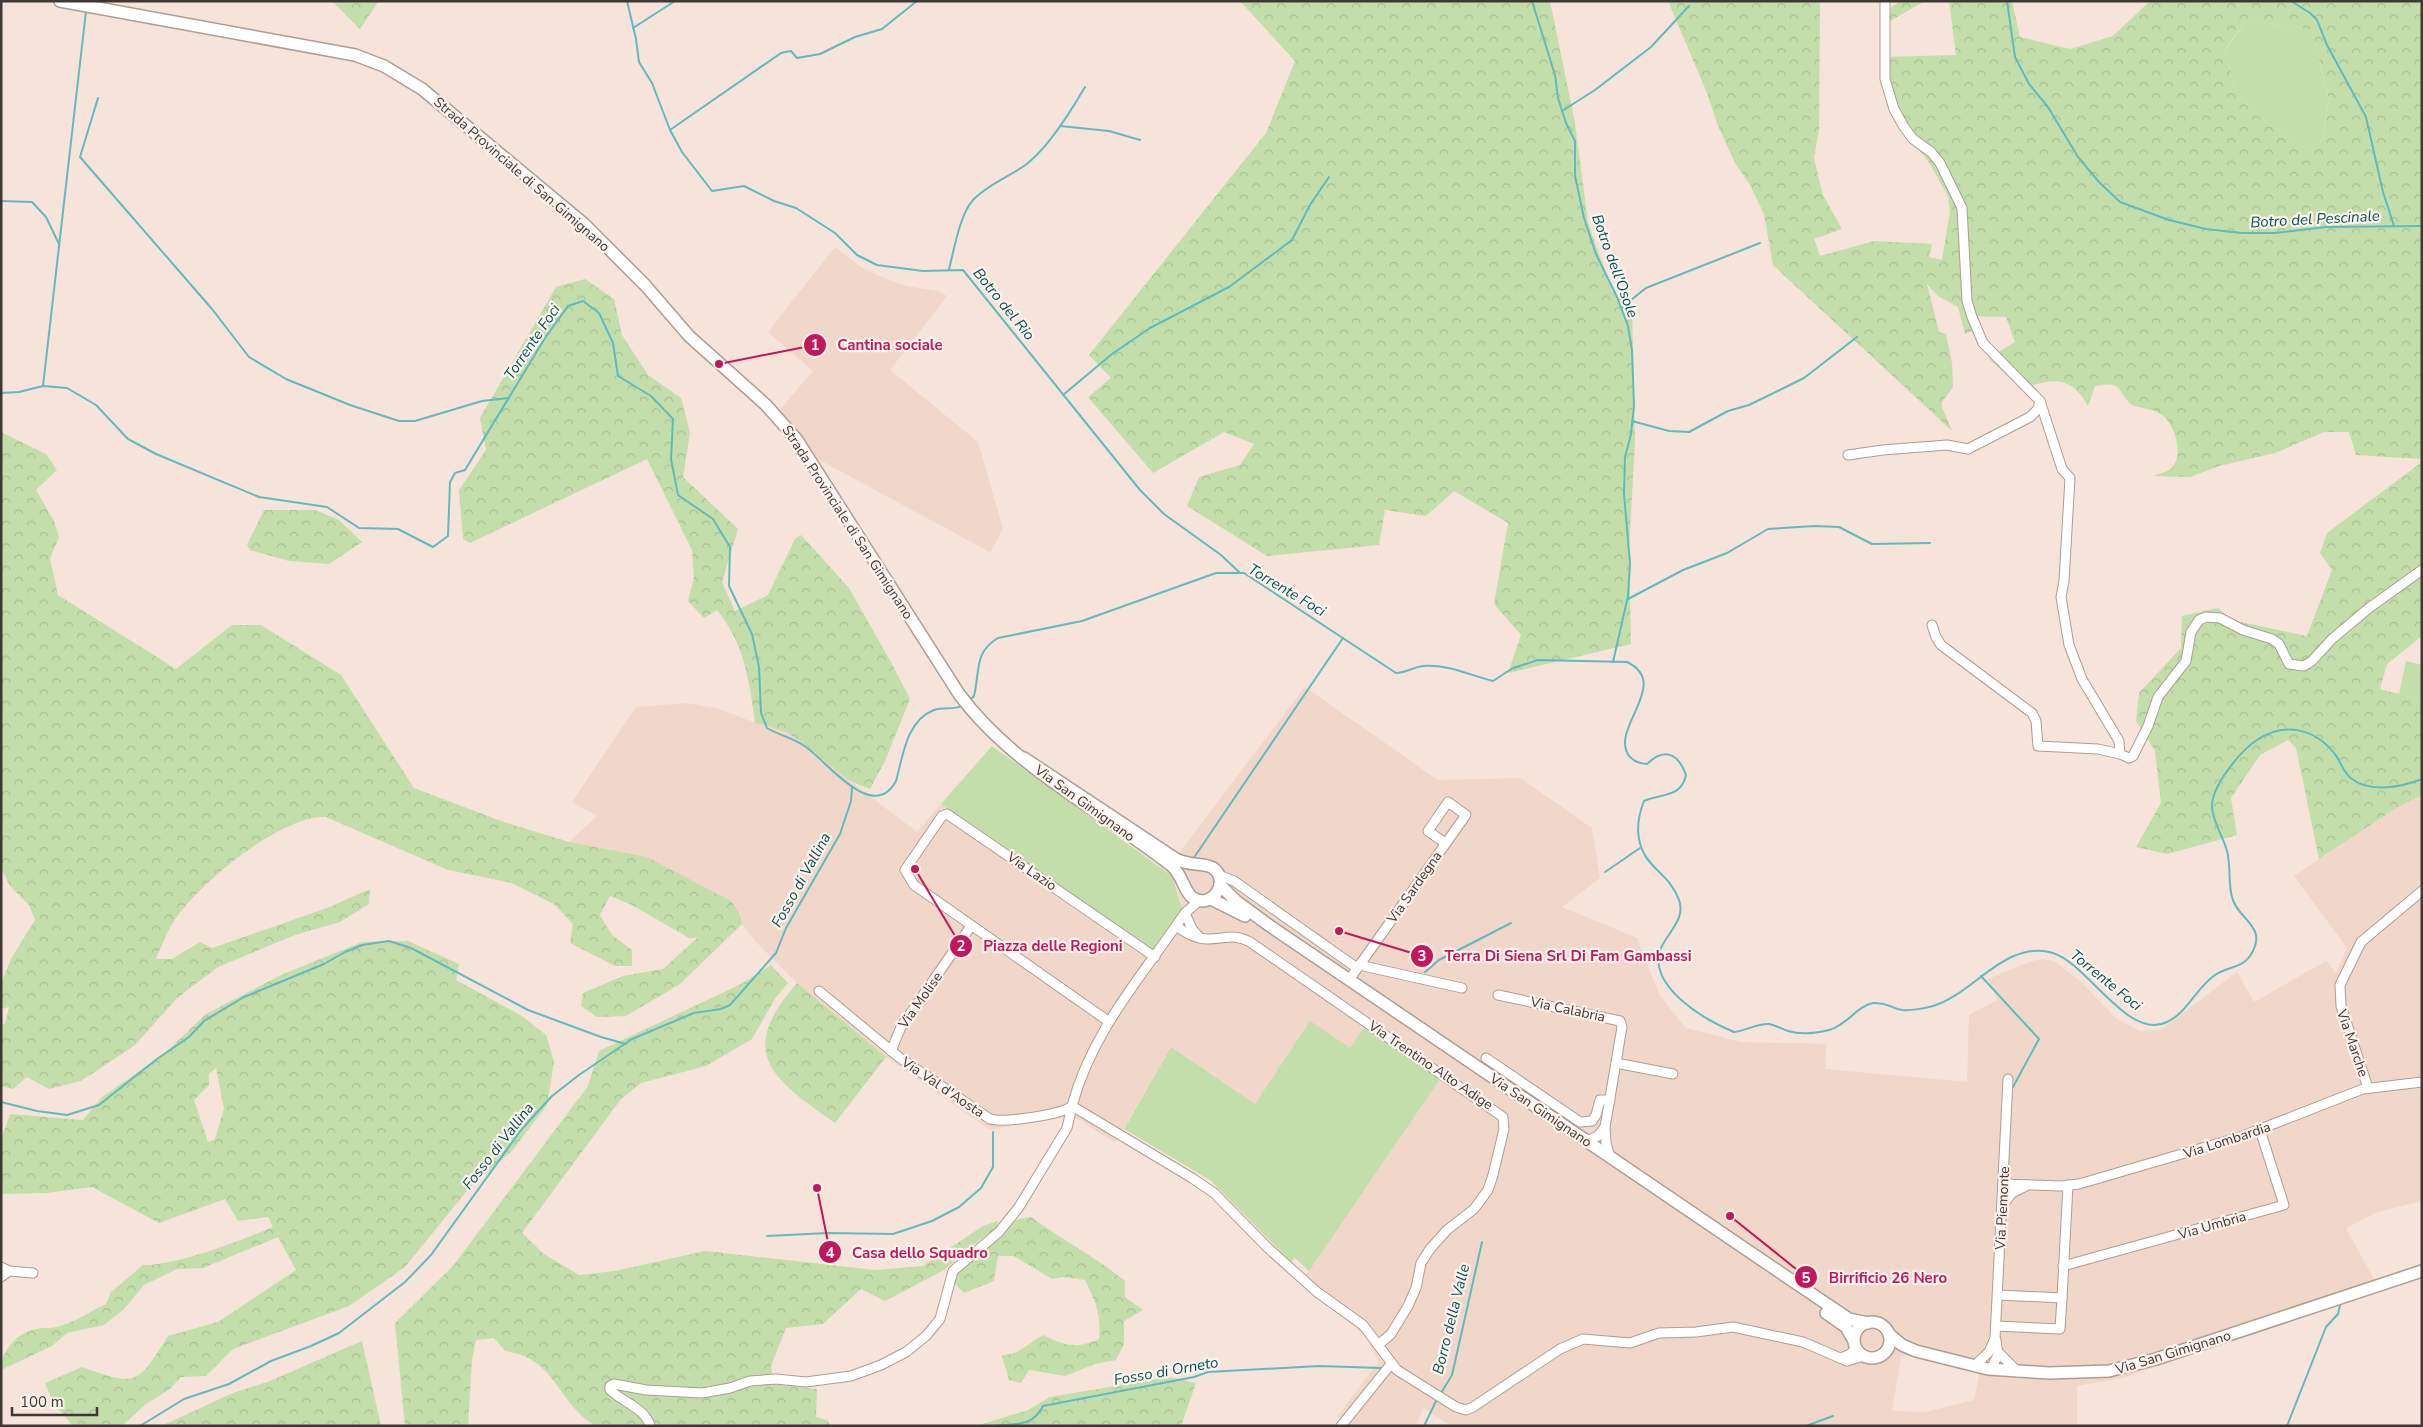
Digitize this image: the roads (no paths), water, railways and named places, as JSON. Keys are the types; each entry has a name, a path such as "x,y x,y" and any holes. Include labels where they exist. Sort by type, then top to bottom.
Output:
{"main road":[{"name":"Strada Provinciale di San Gimignano","path":"60,1 355,55 392,70 430,95 584,224 645,285 689,336 777,416 797,440 959,694 999,739 1024,758"},
{"name":"Via San Gimignano","path":"1024,758 1176,859 1197,866 1209,866 1240,904 1349,980 1849,1319 1868,1323"},
{"name":"Via San Gimignano","path":"1024,758 1168,863 1192,897 1206,899 1236,910 1834,1318 1846,1327 1858,1348"},
{"path":"1186,886 1187,874 1197,866"},
{"path":"1206,899 1219,890 1220,880"},
{"name":"Via San Gimignano","path":"1884,1354 1916,1351 1974,1366 2018,1372 2096,1372 2138,1365 2422,1270"},
{"path":"1868,1323 1882,1325 1890,1335 1890,1346 1884,1354 1875,1358 1858,1348 1858,1329 1868,1323"},
{"name":"Via San Gimignano","path":"1890,1335 1916,1351"}],"street":[{"path":"1885,1 1885,79 1894,109 1904,127 1913,139 1931,152 1940,163 1962,208 1967,301 1972,318 1983,343 2040,401 2062,469 2070,478 2064,581 2061,597 2066,634 2082,679 2119,741 2120,754"},
{"path":"1848,455 1947,445 1968,449 2030,417 2038,409 2040,401"},
{"path":"1932,625 1941,645 2032,713 2036,721 2038,746 2098,750 2120,754 2129,758 2133,756 2158,697 2186,661 2191,632 2199,620 2206,617 2220,618 2243,630 2272,639 2280,644 2289,664 2304,666 2312,661 2332,639 2369,608 2422,570"},
{"name":"Via Sardegna","path":"1349,980 1466,815 1448,802 1428,830 1445,844"},
{"name":"Via Lazio","path":"971,926 914,885 905,870 942,816 948,814 1155,956"},
{"path":"1220,880 1234,881 1358,967 1462,988"},
{"path":"1185,913 1186,886"},
{"name":"Via Marche","path":"2368,1088 2339,999 2342,982 2361,942 2422,890"},
{"path":"650,1426 648,1418 643,1413 616,1396 610,1390 610,1386 614,1384 646,1390 702,1393 730,1388 750,1381 776,1379 806,1382 851,1376 881,1365 906,1352 926,1336 940,1319 953,1271 999,1232 1015,1214 1065,1132 1082,1074 1108,1021 1185,913 1206,899"},
{"name":"Via Trentino Alto Adige","path":"1185,913 1189,931"},
{"name":"Via Trentino Alto Adige","path":"1177,924 1200,938 1232,936 1250,942 1503,1117 1504,1129 1494,1175 1488,1190 1474,1209 1444,1233 1430,1249 1421,1263 1416,1291 1408,1306 1391,1334 1378,1345"},
{"path":"971,926 1108,1021"},
{"name":"Via Molise","path":"891,1051 898,1031 971,926"},
{"path":"1168,938 1189,931"},
{"name":"Via Val d'Aosta","path":"819,991 891,1051 992,1120 1061,1112 1072,1106"},
{"name":"Via Calabria","path":"1498,995 1618,1020 1622,1027 1606,1127 1606,1143 1610,1157"},
{"path":"1486,1058 1580,1122 1592,1121 1596,1115 1600,1100 1610,1100"},
{"path":"1616,1064 1673,1074"},
{"name":"Via Piemonte","path":"1974,1366 1991,1350 1995,1338 2008,1079"},
{"name":"Via Lombardia","path":"2003,1184 2068,1186 2223,1143 2368,1088 2422,1082"},
{"path":"1072,1106 1186,1174 1214,1193 1265,1245 1303,1280 1324,1298 1361,1324 1391,1364 1432,1394 1459,1409 1470,1409 1560,1348 1583,1339 1628,1343 1659,1333 1696,1332 1736,1327 1803,1342 1841,1358 1858,1348"},
{"path":"1586,1141 1598,1136 1606,1127"},
{"name":"Via Umbria","path":"2063,1266 2284,1205 2260,1130"},
{"path":"2004,1164 2016,1180 2028,1185"},
{"path":"2002,1206 2012,1194 2028,1185"},
{"path":"1996,1326 2060,1329 2068,1186"},
{"path":"1,1277 5,1269 32,1273"},
{"path":"1998,1295 2062,1298"},
{"name":"Via Piemonte","path":"1995,1338 1998,1352"},
{"path":"1998,1352 2018,1372"},
{"path":"1991,1369 1996,1362 1998,1352"},
{"path":"1341,1426 1391,1364"}],"waterway":[{"name":"Botro del Rio","path":"627,1 639,62 652,83 670,130 682,152 712,191 744,186 774,201 796,208 835,233 857,255 877,265 923,271 963,270 1140,490 1164,514 1221,555 1239,572"},
{"path":"633,28 675,1"},
{"path":"670,130 781,53 791,51 797,58 820,54 855,37 882,29 917,1"},
{"name":"Botro dell'Osole","path":"1532,1 1555,75 1558,98 1566,123 1575,141 1575,176 1584,218 1596,254 1617,297 1628,326 1632,350 1634,406 1631,434 1625,457 1624,494 1630,563 1628,596 1613,662"},
{"name":"Botro del Pescinale","path":"2007,1 2015,57 2029,84 2048,107 2078,157 2099,182 2120,202 2169,220 2206,229 2242,233 2275,233 2326,227 2422,226"},
{"path":"2291,1 2310,13 2317,20 2327,45 2366,117 2383,192 2394,226"},
{"path":"1562,111 1595,90 1651,47 1689,6"},
{"path":"43,386 86,11"},
{"path":"949,269 961,223 968,206 985,190 1033,159 1058,130 1085,87"},
{"path":"98,98 80,157 212,309 249,357 286,379 350,405 399,421 415,421 482,401 509,398"},
{"path":"1060,126 1109,131 1140,140"},
{"path":"1063,395 1112,354 1150,328 1229,287 1292,240 1310,205 1329,177"},
{"path":"1,201 32,202 46,217 59,244"},
{"path":"1621,308 1646,288 1760,243"},
{"path":"2422,295 2422,317"},
{"name":"Torrente Foci","path":"1,393 19,392 43,386 67,388 96,405 128,439 156,454 259,497 327,507 359,528 398,529 433,547 448,536 450,482 455,473 465,470 545,338 568,306 583,301 599,313 613,343 618,376 651,396 673,419 671,459 678,495 713,519 730,547 729,586 752,634 759,667 761,713 767,728 803,745 849,784 862,792 874,796 886,793 896,781 907,740 917,722 934,710 956,708 964,705"},
{"path":"1632,421 1669,431 1689,432 1728,411 1749,405 1804,378 1857,337"},
{"path":"1628,599 1683,570 1727,553 1768,529 1815,526 1839,527 1872,544 1930,543"},
{"name":"Torrente Foci","path":"970,700 974,696 981,656 990,643 998,638 1082,621 1216,573 1244,573 1396,673 1432,666 1450,668 1493,681 1513,668 1538,660 1627,662 1639,671 1644,682 1642,695 1626,734 1625,746 1630,757 1642,764 1647,764 1659,755 1670,755 1675,757 1686,775 1680,788 1670,794 1644,801 1638,822 1640,843 1644,853 1668,881 1681,907 1678,919 1661,948 1659,962 1662,975 1681,1000 1708,1019 1734,1032 1769,1024 1788,1031 1814,1033 1841,1025 1862,1008 1873,1003 1882,1003 1905,1010 1933,1006 1948,1000 2005,960 2020,954 2036,951 2053,953 2066,960 2108,999 2138,1021 2152,1025 2167,1022 2181,1012 2208,980 2224,970 2247,960 2255,946 2256,937 2254,930 2235,905 2232,897 2227,851 2214,819 2212,807 2213,799 2221,780 2250,745 2267,734 2278,731 2298,730 2308,733 2326,745 2336,756 2346,774 2359,783 2368,786 2386,787 2422,779"},
{"path":"1193,859 1343,638"},
{"name":"Fosso di Vallina","path":"140,1426 184,1399 229,1384 271,1361 339,1333 405,1282 431,1255 521,1130 552,1096 632,1039 694,1013 721,1009 730,1005 776,953 786,928 840,834 851,801 852,787"},
{"name":"Borro della Valle","path":"1605,872 1640,848"},
{"path":"1425,972 1439,960 1511,923"},
{"path":"1,1102 37,1111 67,1115 99,1105 157,1059 189,1037 204,1021 244,997 324,964 362,945 389,941 411,948 528,1010 601,1037 626,1044"},
{"path":"1981,976 2039,1039 2013,1087"},
{"path":"767,1236 828,1233 893,1234 932,1221 959,1207 981,1188 993,1167 993,1132"},
{"name":"Borro della Valle","path":"1441,1393 1452,1375 1482,1242"},
{"path":"2287,1426 2326,1327 2338,1314 2340,1305"},
{"name":"Fosso di Orneto","path":"996,1426 1029,1421 1039,1413 1043,1406 1194,1377 1208,1372 1319,1366 1381,1368"},
{"name":"Borro della Valle","path":"1424,1426 1437,1399"},
{"path":"1806,1426 1833,1416"}],"place":[{"name":"Cantina sociale","path":"719,364"},
{"name":"Piazza delle Regioni","path":"915,869"},
{"name":"Terra Di Siena Srl Di Fam Gambassi","path":"1339,931"},
{"name":"Casa dello Squadro","path":"817,1188"},
{"name":"Birrificio 26 Nero","path":"1730,1216"}]}
